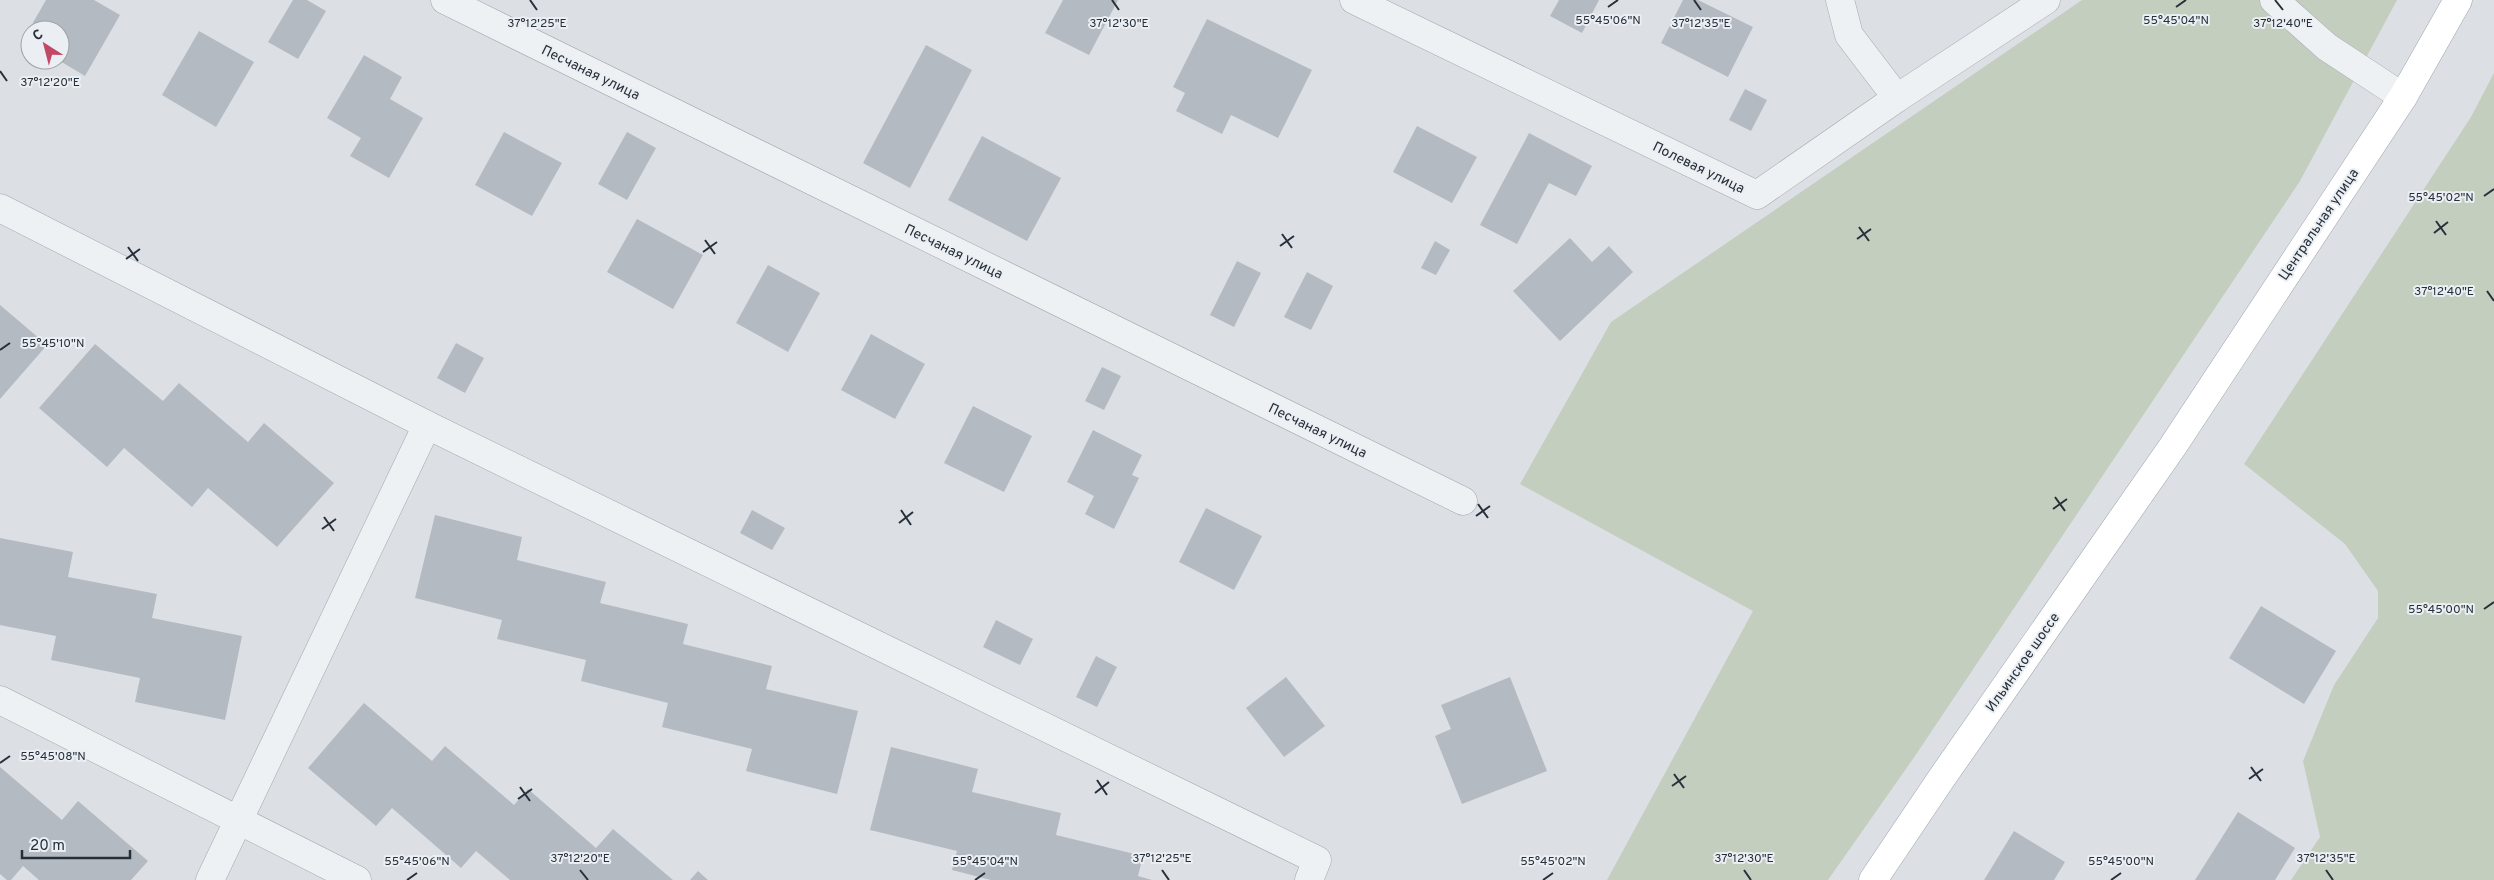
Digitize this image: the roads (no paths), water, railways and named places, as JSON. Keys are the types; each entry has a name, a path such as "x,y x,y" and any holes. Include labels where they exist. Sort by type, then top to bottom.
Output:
{"main road":[{"name":"Центральная улица","path":"2173,446 2240,340 2403,97 2458,0"},
{"name":"Ильинское шоссе","path":"1873,880 2173,446"}],"street":[{"name":"Песчаная улица","path":"445,0 1463,501"},
{"name":"Полевая улица","path":"1354,0 1757,195 1896,98 2046,0"},
{"path":"1840,0 1849,34 1896,98"},
{"path":"2274,0 2327,47 2403,97"},
{"path":"0,208 427,425 1317,860 1309,880"},
{"path":"210,880 427,425"},
{"path":"0,700 357,880"}]}
